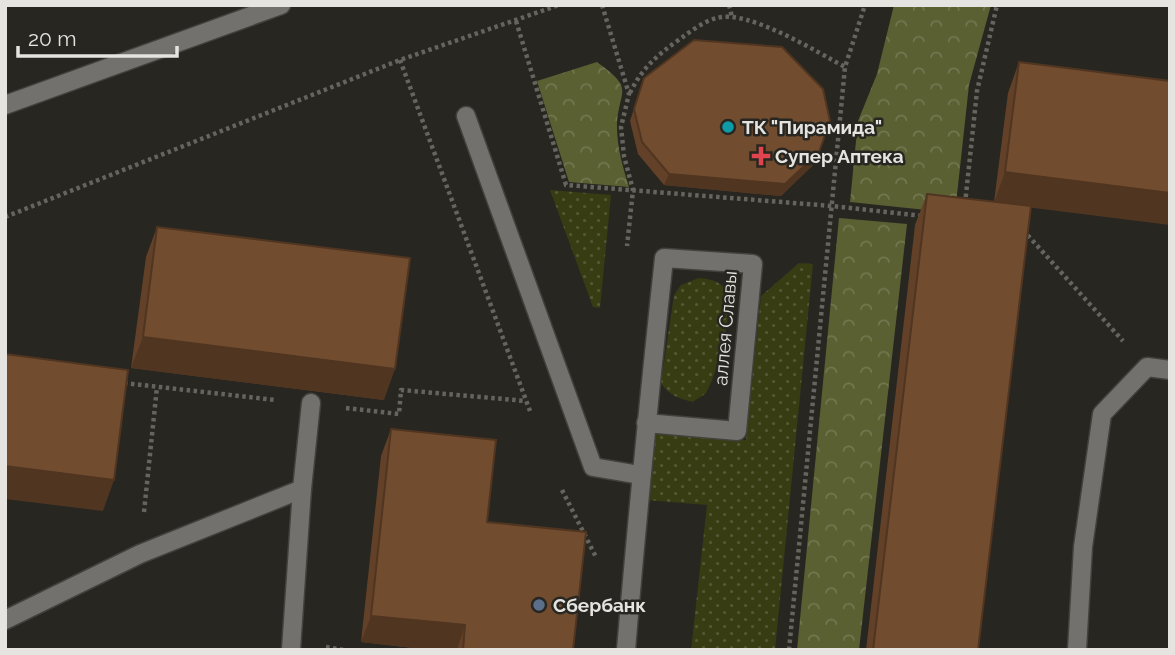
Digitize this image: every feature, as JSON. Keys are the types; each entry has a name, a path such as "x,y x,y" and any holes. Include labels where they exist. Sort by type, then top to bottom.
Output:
{"street":[{"path":"5,105 281,5"},
{"path":"466,116 593,467 640,475"},
{"name":"аллея Славы","path":"626,650 640,475 664,258 753,264 737,430 646,423"},
{"path":"1077,650 1083,547 1102,414 1147,367 1170,370"},
{"path":"292,650 302,489 311,403"},
{"path":"5,620 139,554 302,489"}],"path":[{"path":"5,217 387,65 559,5"},
{"path":"602,5 629,94"},
{"path":"729,5 732,16"},
{"path":"789,650 845,67 865,5"},
{"path":"964,208 977,91 997,5"},
{"path":"625,257 633,190 624,156 621,127 629,94 640,74 672,44 694,28 717,18 732,16 778,32 845,67"},
{"path":"516,21 566,185 924,216"},
{"path":"1020,227 1147,367"},
{"path":"116,382 399,414 401,390 526,401"},
{"path":"139,554 157,387"},
{"path":"595,570 597,545"}],"green space":[{"path":"894,5 991,5 969,85 955,213 850,202 858,121 877,74"},
{"path":"597,62 621,85 617,135 629,187 569,182 537,81"},
{"path":"550,190 611,195 600,308 593,307"},
{"path":"839,218 907,224 859,650 797,650"},
{"path":"799,263 813,264 775,650 691,650 707,505 647,500 653,432 746,440 761,296"},
{"path":"699,278 722,285 729,300 723,343 715,373 706,393 693,402 675,396 661,383 674,295 681,285"}],"building":[{"name":"ТК \"Пирамида\"","path":"694,40 782,47 823,89 830,121 819,152 785,184 669,174 642,142 634,109 644,78"},
{"path":"1019,62 1170,81 1170,193 1005,172"},
{"path":"927,194 1031,206 978,650 873,650"},
{"path":"157,227 410,258 395,369 143,337"},
{"path":"5,354 128,370 114,480 5,466"},
{"path":"391,429 496,440 487,522 586,532 573,650 463,650 465,625 371,616"}],"place":[{"name":"ТК \"Пирамида\"","path":"728,127"},
{"name":"Супер Аптека","path":"761,156"},
{"name":"Сбербанк","path":"539,605"}]}
